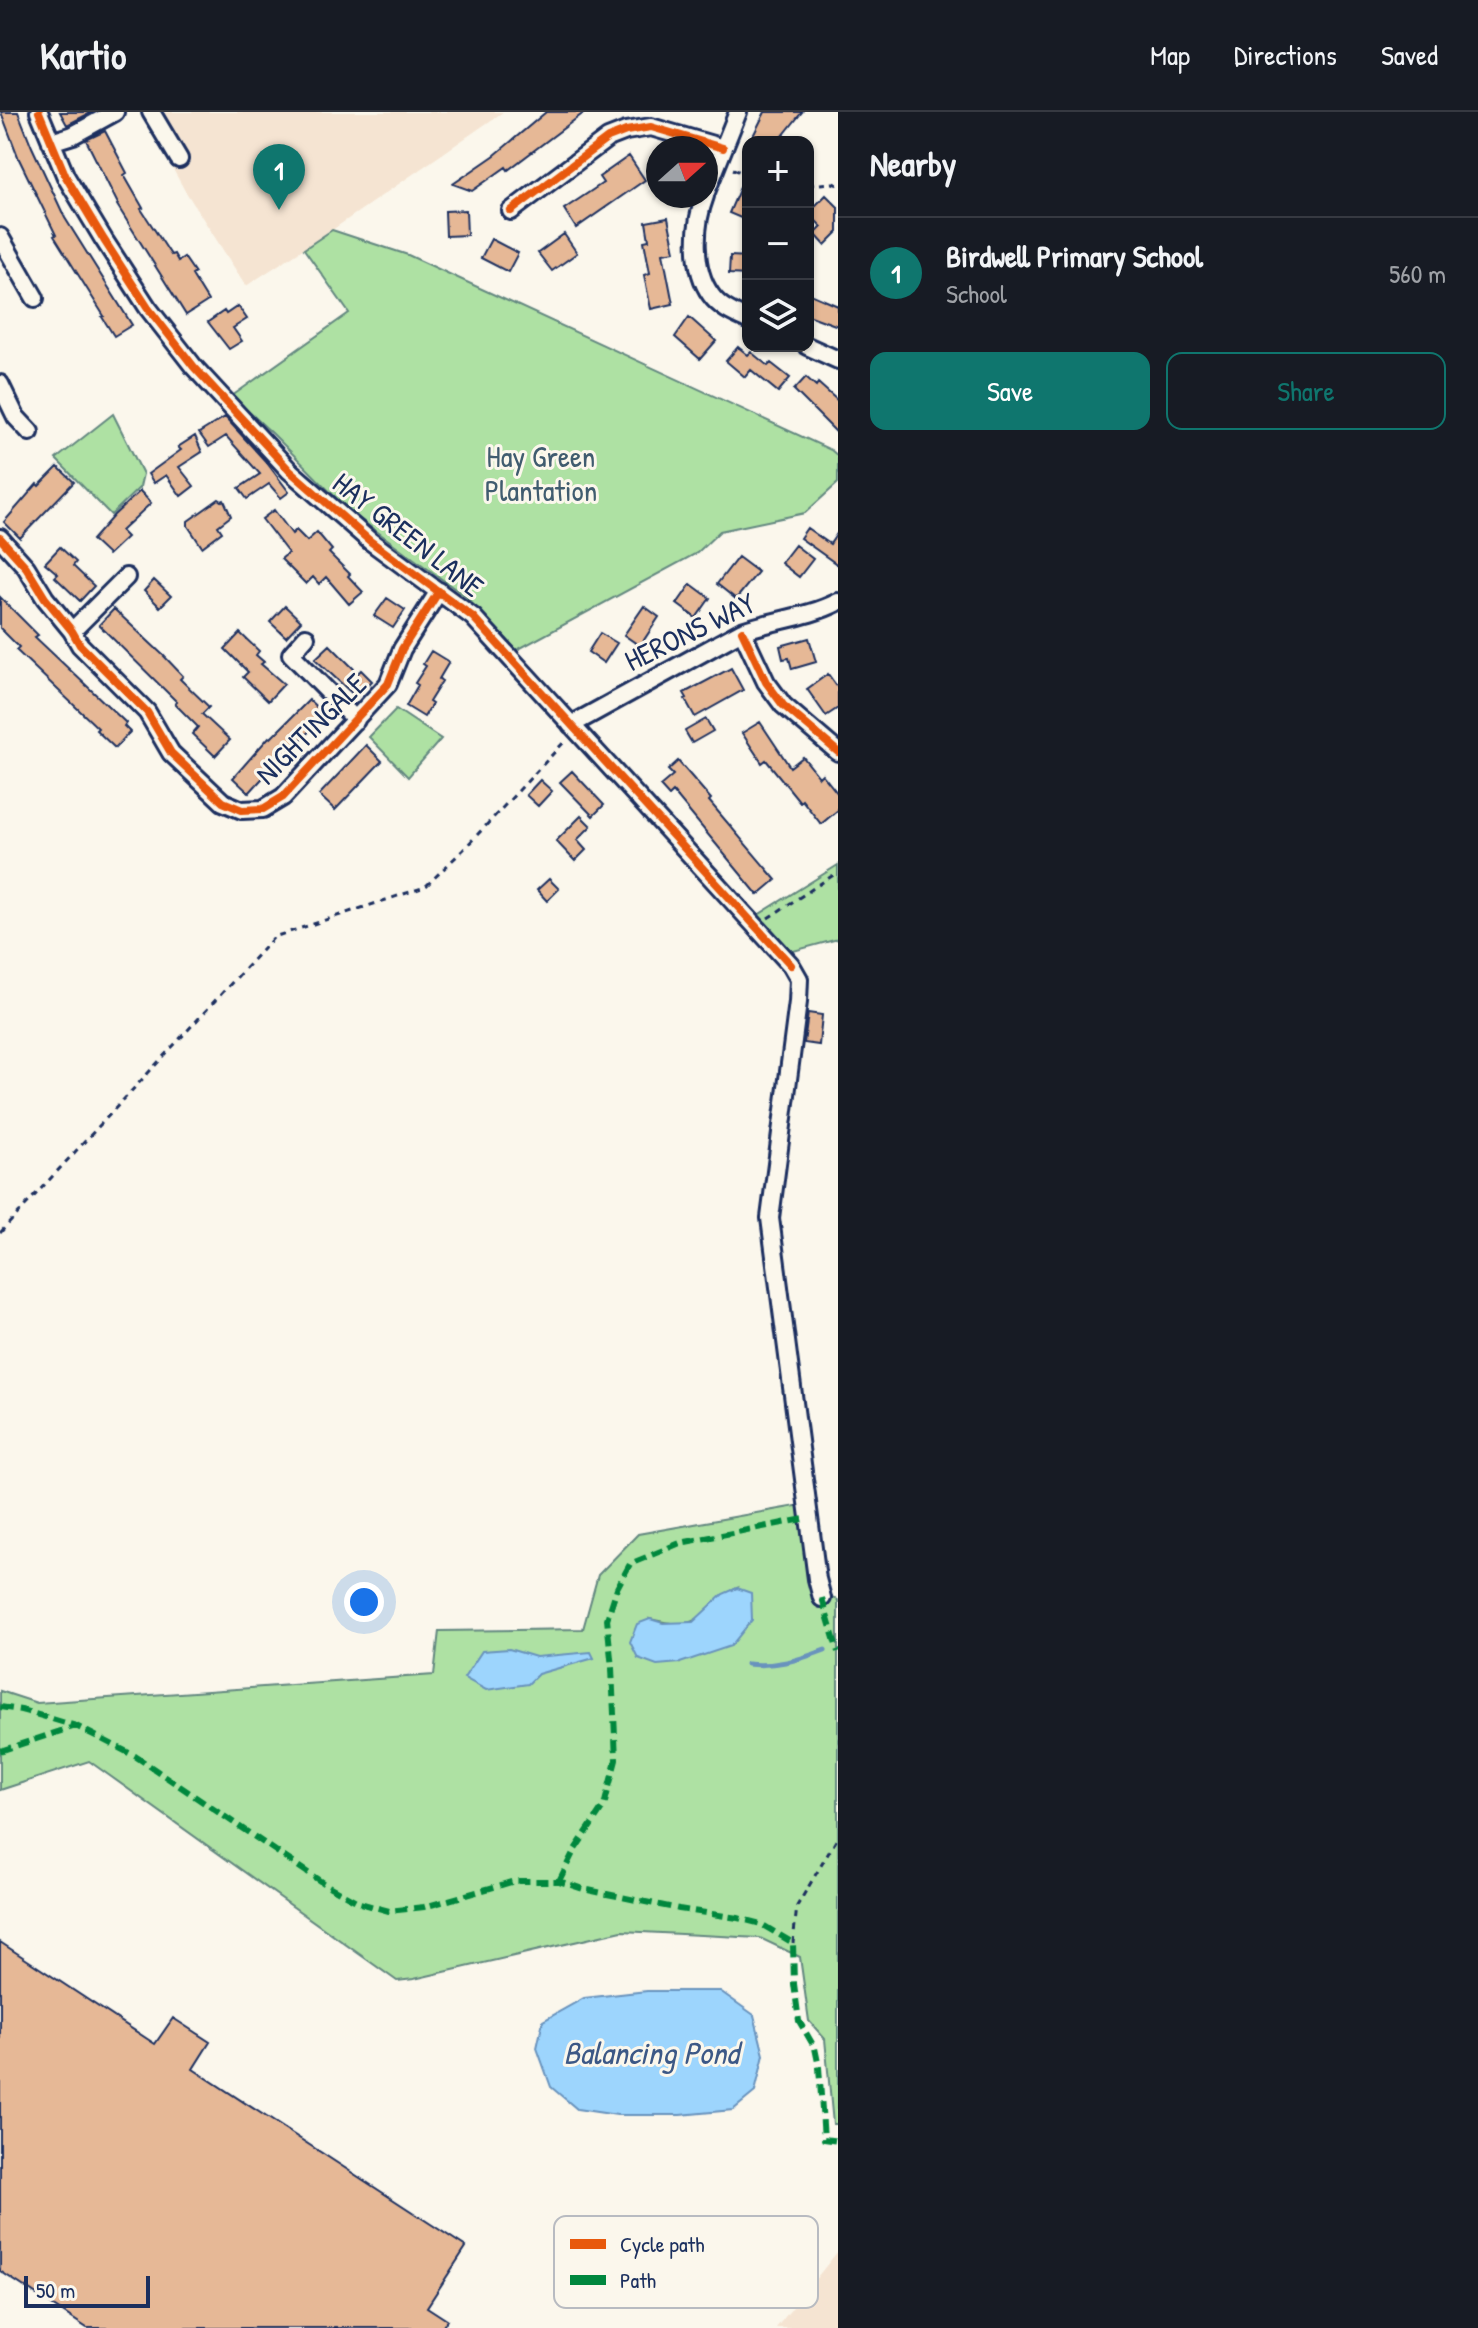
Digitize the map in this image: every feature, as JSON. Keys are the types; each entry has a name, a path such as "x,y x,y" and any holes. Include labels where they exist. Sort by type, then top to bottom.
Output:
{"street":[{"name":"HAY GREEN LANE","path":"39,112 66,177 104,240 148,308 194,367 290,471 370,541 473,617 791,965 799,979 770,1218 822,1598"},
{"path":"51,142 73,135 115,112"},
{"path":"151,112 179,159"},
{"path":"718,161 738,112"},
{"path":"511,211 608,138 626,131 651,127 723,148"},
{"path":"700,208 697,258 702,278 711,296 723,307 742,317"},
{"path":"0,237 35,298"},
{"path":"814,349 838,360"},
{"path":"0,384 16,417 30,432"},
{"name":"NIGHTINGALE","path":"0,538 26,567 80,645 147,712 171,753 223,802 242,810 263,809 283,797 356,720 388,684 402,649 439,591"},
{"path":"72,631 126,577"},
{"name":"HERONS WAY","path":"575,728 742,631 838,602"},
{"path":"742,631 766,682 783,705 838,752"},
{"path":"306,637 291,654 356,720"}],"path":[{"path":"814,185 838,185"},
{"path":"0,1233 274,937 425,887 575,728"},
{"path":"753,925 838,872"},
{"path":"793,1943 797,1906 838,1837"}],"shaded area":[{"path":"141,112 503,112 246,286 184,189"},
{"path":"838,2251 838,2328 776,2328 792,2308 818,2308 818,2276"}],"green space":[{"name":"Hay Green Plantation","path":"332,230 408,255 831,450 838,456 838,483 805,513 720,531 697,553 517,650 466,597 349,511 232,396 349,313 304,249"},
{"path":"113,414 143,474 140,487 111,515 56,459"},
{"path":"396,709 441,739 408,777 369,737"},
{"path":"838,865 838,939 790,952 755,917"},
{"path":"796,1506 816,1506 826,1594 838,1600 838,2124 833,2124 825,2039 809,2021 800,1957 760,1938 622,1931 397,1981 89,1761 0,1790 0,1691 37,1703 434,1675 439,1631 583,1629 598,1575 638,1534","holes":["737,1588 680,1663 650,1619 690,1622"]}],"water":[{"path":"737,1588 751,1593 752,1620 731,1646 680,1663 657,1665 638,1658 630,1642 637,1624 650,1619 663,1623 693,1622 723,1594"},
{"path":"509,1649 536,1657 591,1652 594,1658 538,1674 528,1684 486,1690 464,1678 482,1651"},
{"name":"Balancing Pond","path":"647,1991 720,1991 754,2015 764,2055 755,2092 733,2110 680,2115 617,2115 577,2109 551,2087 537,2048 543,2021 584,1998"}],"building":[{"path":"1,112 18,112 65,218 132,325 114,336 54,236"},
{"path":"60,112 92,112 67,125"},
{"path":"546,112 585,112 508,170 506,167 472,191 453,184 495,155"},
{"path":"765,112 802,112 783,136 753,136"},
{"path":"105,131 141,209 171,255 174,254 178,261 184,257 208,301 186,315 117,205 86,140"},
{"path":"629,156 645,180 576,228 564,209 603,183 599,177"},
{"path":"742,183 742,218 729,213"},
{"path":"826,195 838,207 838,232 825,245 815,234 822,227 814,219 814,207"},
{"path":"466,210 467,235 446,236 445,211"},
{"path":"668,218 675,251 663,253 673,304 651,309 644,275 650,273 644,241 649,240 646,222"},
{"path":"564,234 577,253 552,271 538,253"},
{"path":"491,239 518,253 508,272 481,258"},
{"path":"730,256 742,257 742,275 729,274"},
{"path":"814,296 838,306 838,326 814,317"},
{"path":"238,306 247,319 233,328 242,341 229,349 208,322"},
{"path":"689,317 716,341 700,359 675,337"},
{"path":"738,347 748,355 751,352 768,366 771,363 790,378 778,392 751,370 745,377 726,361"},
{"path":"806,377 838,401 838,434 794,390"},
{"path":"225,417 289,492 281,498 269,484 247,499 239,488 260,474 226,436 209,447 199,433"},
{"path":"195,436 202,452 179,467 194,486 181,496 166,475 154,483 148,474"},
{"path":"58,467 74,482 20,538 4,522 37,484 39,486"},
{"path":"140,491 151,503 121,531 127,537 108,555 92,540"},
{"path":"219,499 224,500 231,516 218,526 222,532 202,547 188,521"},
{"path":"274,510 292,534 296,530 307,541 317,532 332,550 329,553 363,592 349,604 326,577 319,584 313,577 306,584 281,559 288,553 262,519"},
{"path":"807,528 830,544 838,532 838,565 800,538"},
{"path":"795,545 813,559 799,577 781,563"},
{"path":"60,547 76,562 73,566 94,586 80,601 45,563"},
{"path":"738,557 758,572 736,599 717,584"},
{"path":"154,580 171,596 160,607 144,591"},
{"path":"691,584 710,598 696,618 677,604"},
{"path":"0,597 38,635 35,637 126,723 124,726 130,732 115,748 16,650 19,647 0,628"},
{"path":"387,598 405,610 393,628 374,616"},
{"path":"285,606 301,621 286,637 270,622"},
{"path":"644,606 659,617 640,646 624,635"},
{"path":"114,609 164,656 183,676 180,679 209,707 202,714 230,740 215,756 192,734 198,727 175,704 177,702 99,625"},
{"path":"240,633 259,651 256,655 264,662 261,664 284,684 268,701 243,677 248,672 225,649"},
{"path":"600,633 617,643 604,663 588,652"},
{"path":"809,638 816,662 792,669 789,658 783,659 780,646"},
{"path":"330,645 358,673 361,670 372,681 356,697 315,659"},
{"path":"431,651 449,662 424,717 406,706"},
{"path":"731,668 743,690 695,717 684,693"},
{"path":"828,674 838,688 838,708 826,716 807,689"},
{"path":"309,700 325,715 249,793 233,778 269,737"},
{"path":"706,719 713,731 692,743 685,731"},
{"path":"760,722 790,767 803,757 838,794 838,810 821,824 766,760 762,763 742,733"},
{"path":"366,745 382,761 335,810 319,795"},
{"path":"678,761 776,880 758,895 673,792 669,796 660,786 673,775 668,770"},
{"path":"572,771 604,805 593,816 560,782"},
{"path":"540,780 552,791 538,806 526,795"},
{"path":"581,816 591,826 577,840 586,850 575,861 556,841"},
{"path":"549,879 559,889 547,901 537,890"},
{"path":"808,1013 822,1015 819,1045 804,1043"},
{"path":"0,1942 155,2044 173,2018 210,2042 193,2069 466,2247 427,2307 447,2320 442,2328 87,2328 0,2271"}],"waterway":[{"path":"747,1664 787,1662 825,1650"}],"marked path":[{"path":"559,1881 574,1851 604,1806 616,1760 607,1619 617,1588 630,1564 680,1543 809,1518"},
{"path":"822,1598 838,1652"},
{"path":"0,1707 76,1726 135,1756 323,1883 360,1903 389,1911 424,1907 515,1881 559,1881 583,1889 761,1924 793,1943 799,2021 815,2048 819,2067 824,2139 838,2141"},
{"path":"0,1751 76,1726"}],"cycle path":[{"path":"39,112 66,177 104,240 148,308 194,367 290,471 370,541 473,617 791,965"},
{"path":"511,211 608,138 626,131 651,127 723,148"},
{"path":"0,538 26,567 80,645 147,712 171,753 223,802 242,810 263,809 283,797 388,684 402,649 439,591"},
{"path":"742,631 766,682 783,705 838,752"}],"place":[{"name":"Birdwell Primary School","path":"279,210"}]}
